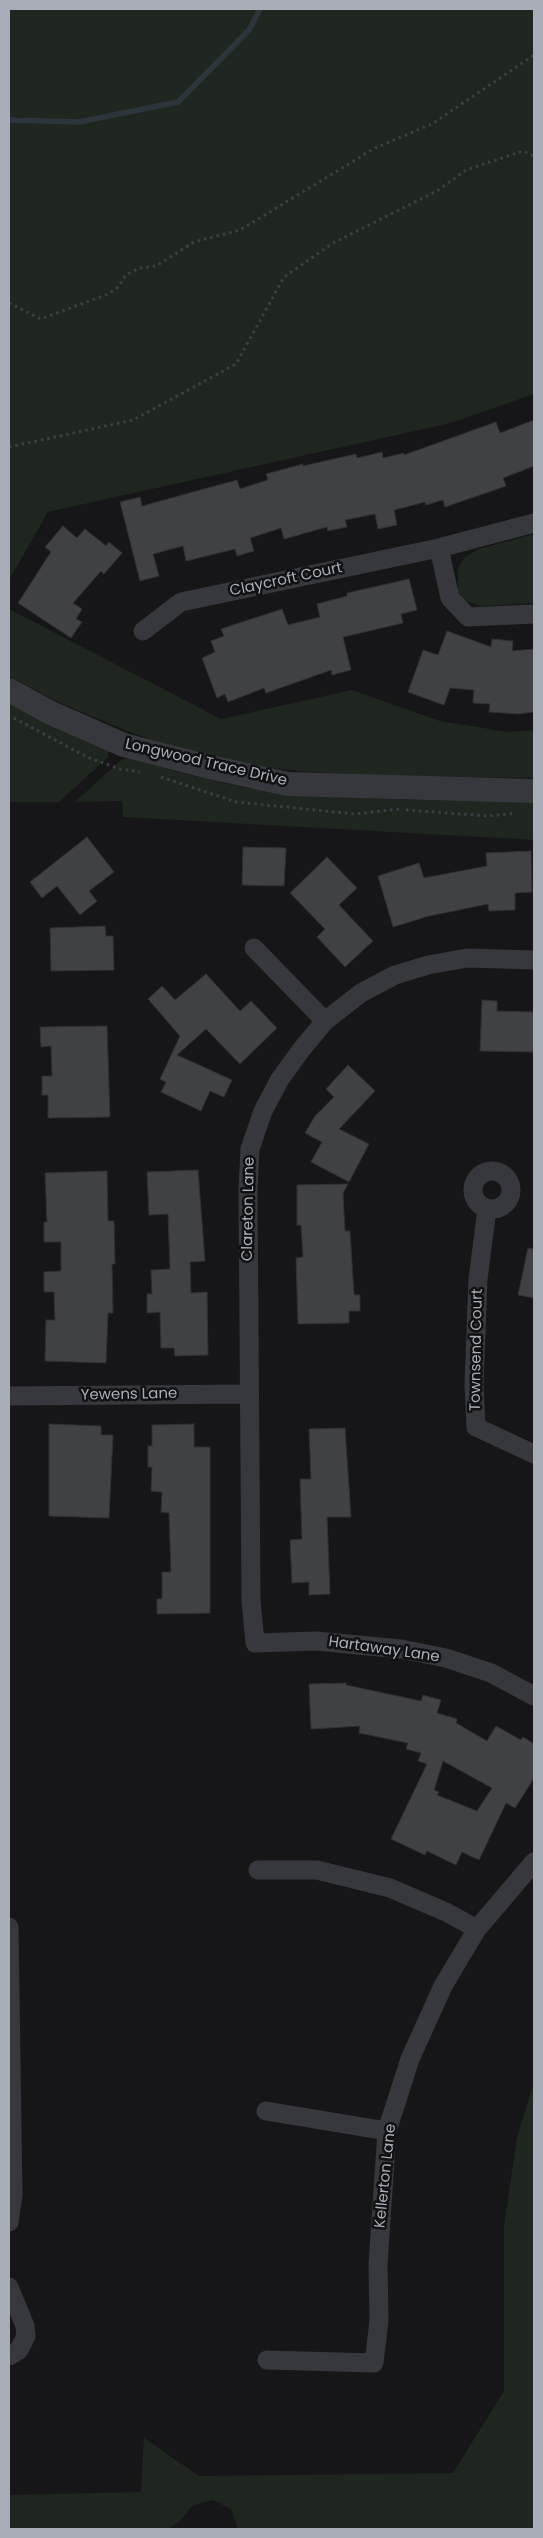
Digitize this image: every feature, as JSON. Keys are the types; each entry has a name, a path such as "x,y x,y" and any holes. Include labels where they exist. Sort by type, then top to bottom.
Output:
{"street":[{"name":"Claycroft Court","path":"143,631 181,602 439,548 534,522"},
{"path":"439,548 450,598 468,617 534,614"},
{"name":"Longwood Trace Drive","path":"9,690 51,713 124,744 205,766 288,784 534,791"},
{"path":"254,948 325,1021"},
{"name":"Clareton Lane","path":"255,1643 251,1600 248,1190 250,1149 263,1111 280,1079 325,1021 369,989 395,975 428,965 467,958 534,960"},
{"name":"Townsend Court","path":"487,1209 478,1279 474,1385 476,1427 534,1454"},
{"name":"Yewens Lane","path":"9,1396 249,1394"},
{"name":"Hartaway Lane","path":"255,1643 316,1640 400,1649 446,1658 491,1673 534,1696"},
{"name":"Kellerton Lane","path":"267,2360 374,2363 379,2321 378,2264 387,2131 410,2059 443,1986 477,1929 534,1862"},
{"path":"258,1870 317,1870 390,1888 446,1912 477,1929"},
{"path":"9,1927 13,2195 9,2222"},
{"path":"266,2111 387,2131"},
{"path":"9,2287 25,2326 26,2336 14,2353"}],"path":[{"path":"9,304 42,319 108,294 118,287 126,275 139,268 156,266 194,242 240,230 375,148 432,124 534,55"},
{"path":"9,447 133,420 236,364 284,277 325,249 437,191 466,170 523,151 534,156"}],"shaded area":[{"path":"9,9 534,9 534,394 451,423 48,512 9,580"},
{"path":"534,534 534,603 481,606 466,601 458,592 458,568 465,557 479,549"},
{"path":"9,609 221,719 352,690 440,721 508,732 534,730 534,778 396,776 311,772 253,766 191,752 132,733 58,702 9,676"},
{"path":"9,703 109,750 108,757 59,802 9,802"},
{"path":"131,757 178,772 241,787 307,796 411,800 534,801 534,840 123,817 122,801 75,802 121,760"},
{"path":"534,2083 534,2529 238,2529 231,2509 213,2500 193,2505 180,2521 168,2529 9,2529 9,2495 141,2492 144,2438 199,2476 453,2473 504,2391 504,2227 517,2137"}],"building":[{"path":"534,420 534,466 503,478 506,486 445,507 443,500 426,505 425,502 394,510 397,525 378,529 375,514 345,520 347,527 328,531 327,527 284,539 281,528 250,538 254,551 237,556 235,549 186,561 183,546 153,554 159,576 140,581 120,502 140,497 142,506 237,480 240,489 268,480 266,474 303,464 303,466 356,454 357,458 382,452 383,458 404,453 404,455 496,422 500,433"},
{"path":"63,526 77,538 85,529 106,546 109,542 122,553 104,574 101,571 73,603 82,609 76,619 82,622 71,638 18,603 51,552 45,547"},
{"path":"409,579 417,610 401,614 403,623 343,637 351,670 332,675 331,670 266,693 264,688 228,702 225,694 217,698 202,658 215,652 211,641 224,636 221,629 282,609 288,625 320,617 317,604 347,596 347,593"},
{"path":"447,631 491,647 492,639 513,641 512,651 534,649 534,712 518,714 489,712 490,704 473,703 474,690 450,688 444,705 408,692 423,650 438,655"},
{"path":"87,837 114,872 89,891 97,901 80,915 57,886 42,898 30,882"},
{"path":"243,847 286,848 284,886 242,885"},
{"path":"531,851 532,892 515,893 515,910 489,911 488,904 429,916 393,927 378,876 419,863 424,878 487,866 486,853"},
{"path":"327,857 357,888 339,905 373,941 345,967 317,937 325,929 290,893"},
{"path":"105,926 106,936 113,936 114,970 51,971 50,928"},
{"path":"206,974 240,1011 251,1001 277,1028 240,1064 206,1029 177,1055 232,1080 224,1097 210,1091 201,1111 161,1092 166,1082 160,1079 180,1036 148,999 162,986 175,1000"},
{"path":"482,1000 497,1001 497,1011 534,1012 534,1052 480,1051"},
{"path":"107,1026 110,1117 48,1118 48,1095 42,1095 42,1076 52,1076 51,1046 41,1047 40,1027"},
{"path":"348,1065 375,1091 339,1129 369,1144 349,1182 311,1162 322,1142 305,1133 315,1116 334,1097 326,1089"},
{"path":"198,1170 205,1261 190,1262 191,1293 207,1292 208,1355 175,1356 174,1348 161,1348 160,1312 147,1313 147,1294 152,1294 151,1270 170,1269 168,1214 149,1215 147,1172"},
{"path":"107,1171 108,1221 114,1221 115,1264 112,1264 113,1313 108,1313 106,1363 45,1361 46,1320 55,1320 54,1292 44,1292 44,1272 61,1271 61,1242 44,1242 44,1222 47,1222 45,1173"},
{"path":"348,1184 343,1193 345,1231 350,1231 354,1295 360,1295 360,1311 349,1311 349,1323 298,1324 296,1258 303,1257 301,1225 297,1225 297,1185"},
{"path":"528,1248 534,1249 534,1298 518,1295"},
{"path":"49,1424 101,1426 101,1435 113,1435 109,1518 49,1516"},
{"path":"194,1424 194,1447 210,1447 210,1613 157,1614 157,1599 162,1599 162,1572 171,1572 169,1513 161,1512 162,1492 151,1491 152,1467 148,1467 148,1446 152,1446 152,1425"},
{"path":"345,1428 351,1517 327,1517 330,1594 309,1595 309,1582 292,1583 290,1540 302,1539 300,1479 311,1479 309,1429"},
{"path":"346,1683 346,1685 421,1701 423,1695 441,1700 437,1713 457,1719 456,1723 487,1741 496,1726 521,1740 523,1737 534,1744 534,1778 515,1808 506,1803 479,1860 462,1852 456,1865 427,1851 425,1855 391,1839 427,1764 418,1761 421,1753 406,1749 408,1743 359,1733 360,1726 311,1729 309,1684","holes":["443,1761 492,1788 477,1811 437,1795 439,1792 434,1790"]}],"waterway":[{"path":"9,120 79,122 178,102 249,30 260,9"}]}
